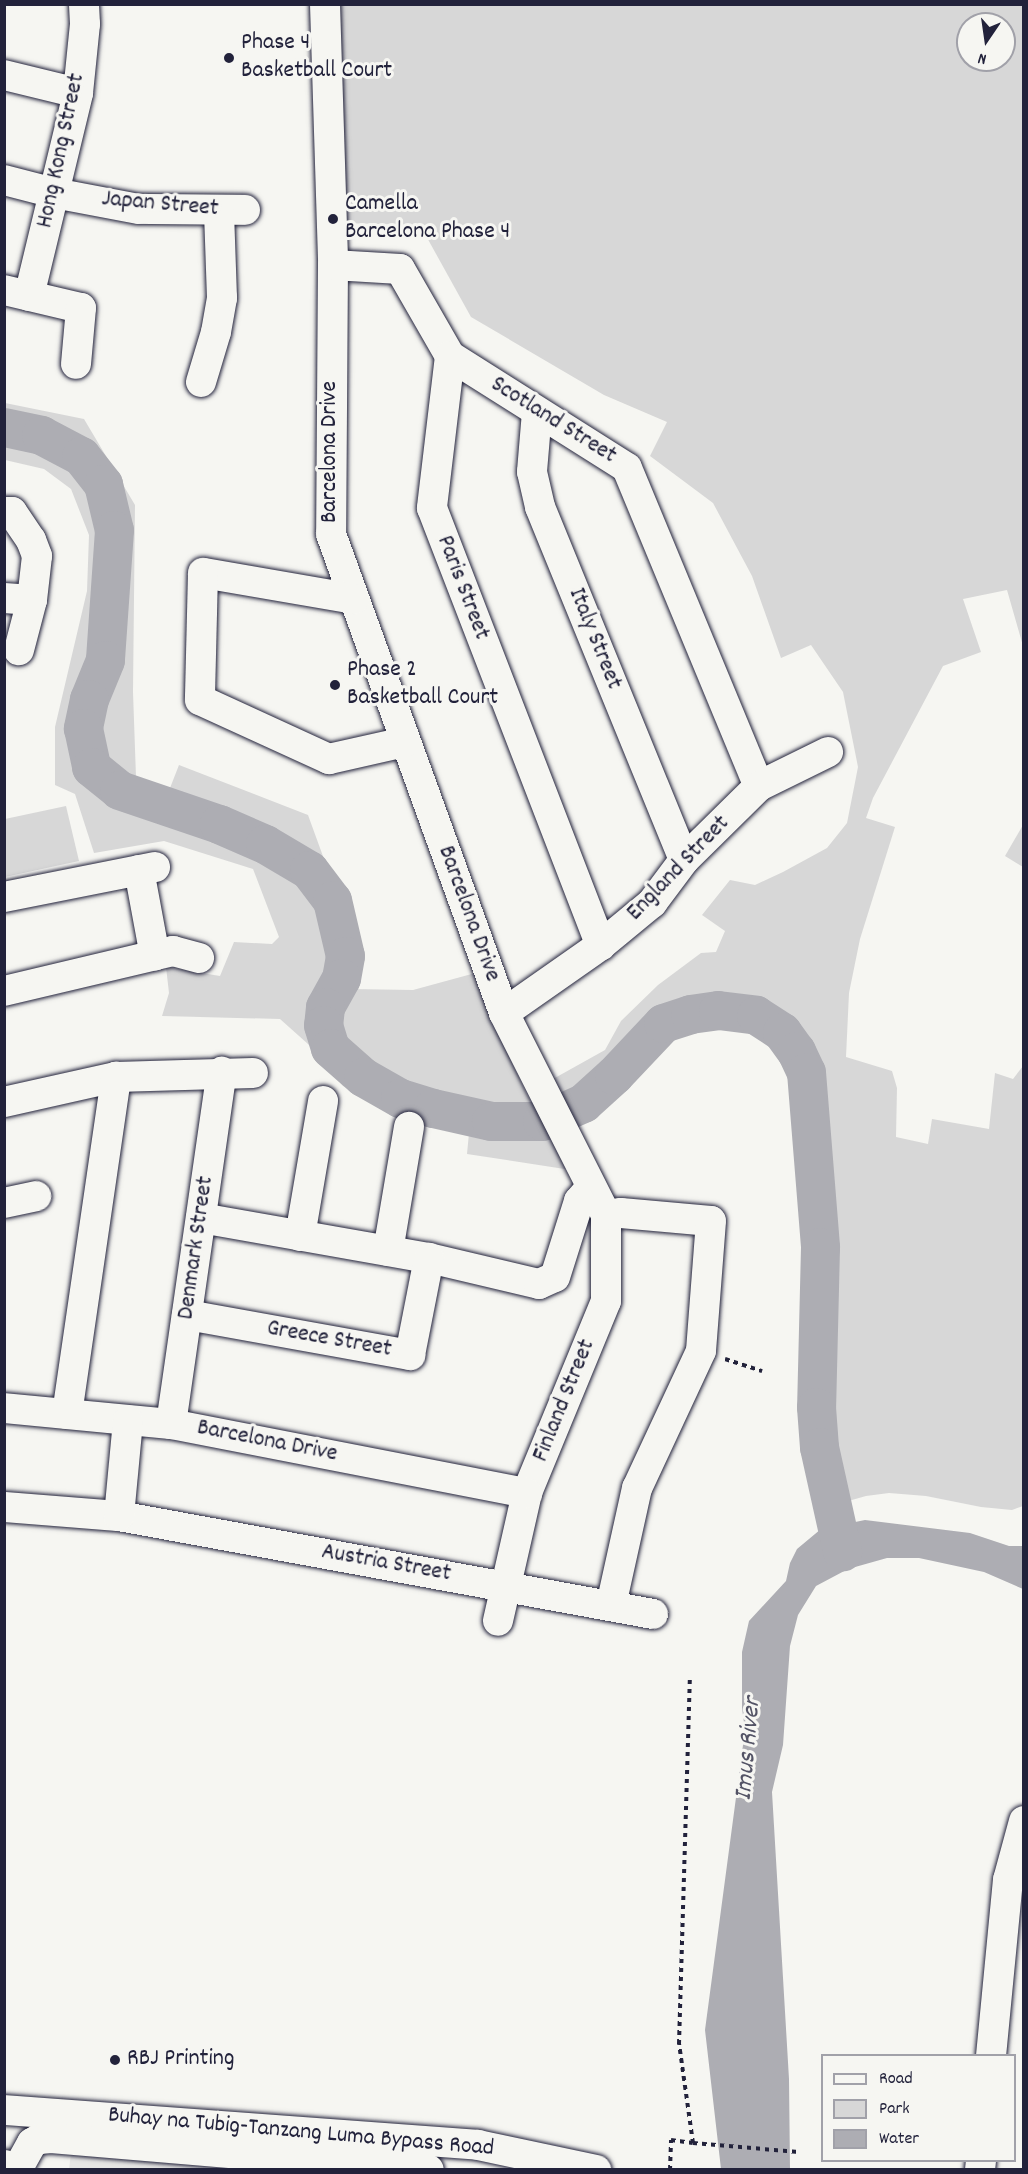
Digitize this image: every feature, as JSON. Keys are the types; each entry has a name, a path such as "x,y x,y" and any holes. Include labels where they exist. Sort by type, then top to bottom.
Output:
{"street":[{"name":"Hong Kong Street","path":"17,293 54,193 78,93 85,24 84,4"},
{"name":"Barcelona Drive","path":"325,4 333,265 331,534 504,1013 606,1215"},
{"path":"4,75 78,93"},
{"name":"Japan Street","path":"4,180 54,193 139,209 232,211 216,333 201,382"},
{"name":"Scotland Street","path":"333,265 400,269 450,356 627,468 759,786"},
{"path":"17,293 81,308 76,364"},
{"name":"Paris Street","path":"450,356 432,508 601,945"},
{"name":"Italy Street","path":"537,412 532,472 540,507 684,860"},
{"path":"4,512 12,512 32,540 37,556 18,599 19,651"},
{"path":"354,599 203,573 200,700 329,759 405,742"},
{"name":"England Street","path":"504,1013 601,945 652,903 684,860 759,786 828,752"},
{"path":"4,897 147,868 154,956"},
{"path":"4,991 173,951 199,958"},
{"path":"4,1102 116,1077 222,1072 253,1073"},
{"name":"Denmark Street","path":"171,1424 222,1072"},
{"path":"67,1414 116,1077"},
{"path":"300,1236 323,1101"},
{"path":"388,1251 409,1127"},
{"path":"201,1218 429,1258 539,1284 555,1277 579,1202 591,1187"},
{"path":"4,1203 36,1196"},
{"path":"606,1215 621,1213 711,1221 701,1351 637,1488 612,1605"},
{"name":"Finland Street","path":"498,1621 527,1493 606,1301 606,1215"},
{"path":"562,1250 606,1253"},
{"name":"Greece Street","path":"187,1315 410,1355 429,1258"},
{"name":"Barcelona Drive","path":"4,1408 171,1424 527,1493"},
{"path":"119,1516 128,1420"},
{"name":"Austria Street","path":"4,1507 119,1516 506,1585 653,1614"},
{"path":"991,2054 1008,1880 1023,1821"},
{"name":"Buhay na Tubig-Tanzang Luma Bypass Road","path":"4,2110 478,2145 596,2169"},
{"path":"17,2169 32,2143 39,2139 51,2138 429,2169"}],"path":[{"path":"701,1351 762,1371"},
{"path":"690,1675 679,2044 693,2143"},
{"path":"670,2169 671,2139 799,2152"}],"shaded area":[{"path":"71,2152 252,2170 69,2170"}],"green space":[{"path":"334,5 1023,5 1023,646 1007,590 963,599 981,652 943,666 873,798 866,818 895,827 860,939 849,993 846,1057 892,1071 897,1088 896,1137 928,1144 932,1119 989,1129 995,1073 1013,1079 1023,1066 1023,1506 1012,1510 981,1507 926,1496 889,1493 866,1496 820,1509 808,1437 806,1173 802,1096 794,1065 776,1046 752,1028 721,1020 688,1025 655,1043 581,1126 553,1079 605,1050 621,1021 658,985 701,953 716,952 725,931 702,915 730,880 755,885 827,848 847,823 858,767 843,692 811,645 781,658 752,576 713,503 650,456 667,422 604,395 471,317 420,225 339,223"},
{"path":"5,403 84,419 135,505 133,692 136,777 170,788 179,765 308,815 340,903 353,955 350,989 413,990 479,972 499,1035 527,1095 571,1170 467,1154 469,1133 343,1086 308,1044 280,1019 162,1016 169,993 166,967 220,976 234,942 272,944 279,937 253,869 164,841 94,853 75,794 55,785 55,727 87,591 89,535 71,489 44,469 5,460"},
{"path":"66,806 79,861 5,877 5,819"},
{"path":"1023,825 1023,867 1005,856"}],"water":[{"name":"Imus River","path":"865,1520 970,1533 1009,1546 1023,1546 1023,1589 984,1572 919,1558 887,1558 848,1569 816,1586 798,1615 790,1646 783,1745 772,1792 789,2079 790,2169 721,2169 705,2030 745,1730 742,1708 742,1652 749,1621 786,1581 790,1563 797,1549 821,1529"}],"waterway":[{"path":"4,427 41,435 81,456 103,484 114,530 105,660 89,699 83,728 91,767 119,790 219,824 265,844 309,870 332,900 345,956 341,978 325,1007 323,1025 330,1048 363,1077 400,1098 433,1108 491,1121 542,1121 583,1103 614,1075 663,1023 690,1014 718,1010 756,1015 782,1032 796,1051 806,1072 820,1247 816,1407 819,1447 842,1551"}],"place":[{"name":"Phase 4 Basketball Court","path":"229,58"},
{"name":"Camella Barcelona Phase 4","path":"333,219"},
{"name":"Phase 2 Basketball Court","path":"335,685"},
{"name":"RBJ Printing","path":"115,2060"}]}
